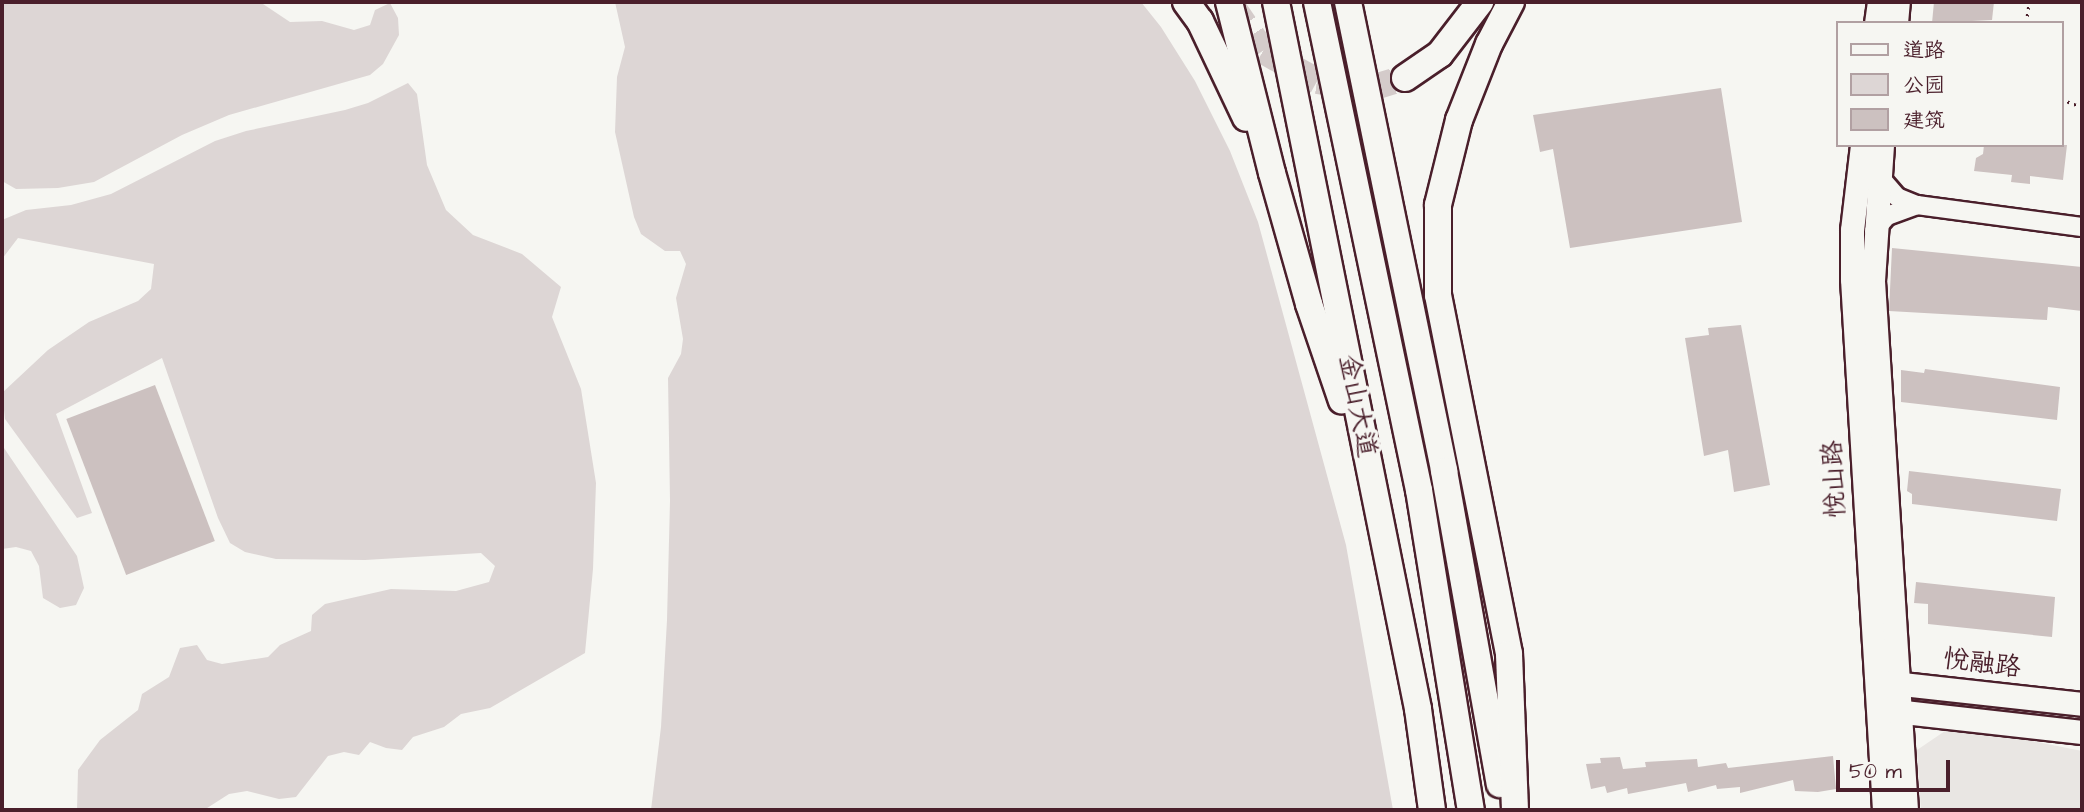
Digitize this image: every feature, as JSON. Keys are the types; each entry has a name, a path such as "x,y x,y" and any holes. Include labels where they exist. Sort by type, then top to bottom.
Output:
{"highway":[{"path":"1186,2 1200,20 1272,173"},
{"path":"1228,2 1309,304 1375,499"},
{"name":"金山大道","path":"1276,2 1418,709 1432,810"},
{"name":"金山大道","path":"1317,2 1419,490 1472,810"},
{"path":"1348,2 1444,471 1505,810"},
{"path":"1405,78 1440,54 1480,2"},
{"path":"1511,2 1489,44 1459,120 1438,205 1438,296 1509,654 1516,810"}],"main road":[{"path":"1876,21 1879,2"},
{"path":"1896,21 1898,2"},
{"name":"悦山路","path":"1862,147 1852,230 1852,279 1874,681 1884,810"},
{"name":"悦山路","path":"1882,147 1874,231 1873,281 1906,810"},
{"name":"悦融路","path":"1874,681 2082,704"},
{"path":"1876,709 2082,732"}],"street":[{"path":"1878,174 1897,197 1917,205 2082,227"},
{"path":"1874,231 1887,216 1917,205"}],"path":[{"path":"2026,21 2029,2"},
{"path":"2063,100 2082,107"}],"shaded area":[{"path":"1948,729 2001,735 2082,751 2082,810 1921,810 1917,750"}],"green space":[{"path":"2,2 260,2 290,22 322,21 354,30 370,25 375,10 390,3 398,18 399,35 383,64 370,75 229,115 182,135 94,182 58,188 16,189 2,181"},
{"path":"615,2 1141,2 1161,27 1195,81 1230,151 1258,222 1346,545 1393,810 651,810 661,727 667,620 670,501 668,378 681,354 683,339 676,298 686,264 680,251 665,251 641,234 634,217 615,132 617,77 625,47"},
{"path":"408,83 417,94 427,165 446,210 473,235 522,254 561,287 552,317 581,389 596,483 593,569 585,653 490,708 461,714 444,727 413,737 402,750 370,742 359,755 344,752 328,756 296,797 279,799 247,791 229,794 204,810 77,810 78,770 100,740 138,710 142,694 169,677 180,648 197,645 207,660 222,664 268,657 280,645 311,631 312,615 325,604 391,589 456,591 489,582 495,566 481,553 365,560 276,559 245,552 230,543 218,518 162,358 56,414 92,513 77,518 5,419 2,393 48,350 89,322 138,301 151,289 154,264 18,238 2,259 2,220 26,210 71,205 111,194 215,141 246,131 345,110 368,103"},
{"path":"2,445 77,556 84,588 76,605 60,608 43,598 39,566 31,551 16,547 2,549"}],"building":[{"path":"1934,2 1994,2 1992,20 1932,21"},
{"path":"1721,88 1742,222 1570,248 1553,149 1540,152 1533,115"},
{"path":"2067,145 2063,180 2030,176 2030,184 2011,182 2012,175 1974,171 1976,158 1983,154 1984,147"},
{"path":"1892,248 2082,267 2082,311 2048,307 2047,320 1889,311"},
{"path":"1741,325 1770,485 1734,492 1728,450 1704,456 1685,338 1709,335 1708,328"},
{"path":"1925,369 2060,387 2057,420 1901,402 1901,370 1924,373"},
{"path":"155,385 215,541 126,575 66,419"},
{"path":"1909,471 2061,489 2057,521 1912,504 1912,494 1907,491"},
{"path":"1916,582 2055,597 2052,637 1928,624 1928,604 1914,603"},
{"path":"1833,756 1836,789 1818,792 1795,791 1793,780 1740,793 1740,787 1717,789 1716,785 1688,792 1686,783 1628,794 1627,788 1607,793 1605,786 1591,789 1586,764 1601,763 1600,758 1620,757 1623,769 1646,767 1645,762 1697,759 1698,767 1726,763 1728,768"}],"tunnel":[{"path":"1230,3 1263,51 1317,81 1368,89 1405,78"}]}
